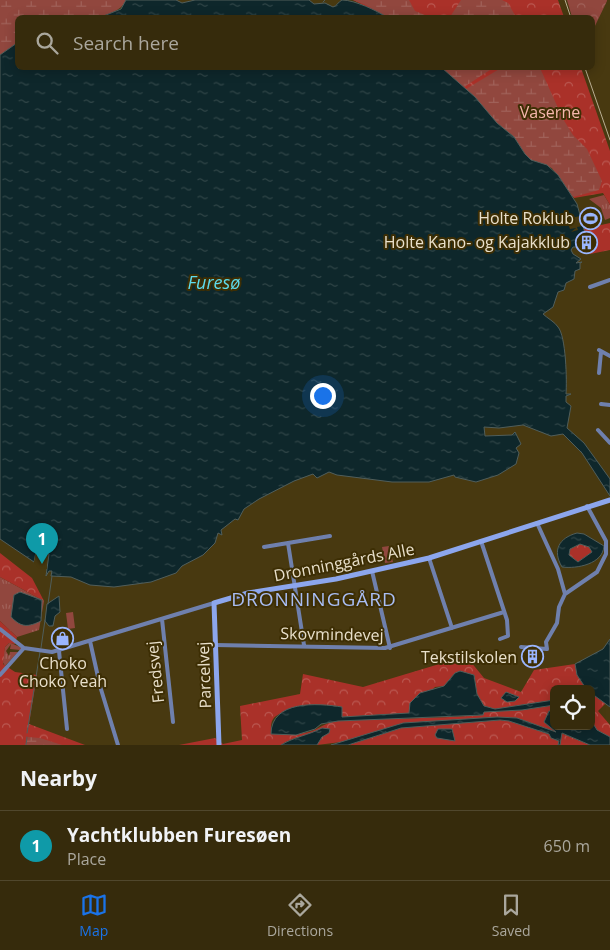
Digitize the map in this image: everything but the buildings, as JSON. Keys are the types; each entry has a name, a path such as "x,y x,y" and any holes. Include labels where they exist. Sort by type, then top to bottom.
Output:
{"street":[{"path":"590,287 610,280"},
{"path":"599,373 600,351 610,356"},
{"path":"602,404 610,406"},
{"path":"598,430 610,443"},
{"name":"Dronninggårds Alle","path":"0,628 24,648 43,652 59,651 248,593 372,571 428,558 610,500"},
{"path":"521,647 541,650 548,648 546,642 557,623 559,606 565,594 597,572 606,554 606,541 587,506"},
{"path":"537,523 558,569 565,594"},
{"path":"264,547 330,536"},
{"path":"481,541 504,612 508,636 500,639"},
{"path":"288,543 304,645"},
{"path":"428,558 452,628"},
{"path":"372,571 390,648"},
{"name":"Parcelvej","path":"214,603 219,745"},
{"name":"Skovmindevej","path":"215,645 304,645 390,648 504,612"},
{"name":"Fredsvej","path":"162,619 173,722"},
{"path":"90,641 100,686 118,745"},
{"path":"0,675 24,648"},
{"path":"59,651 68,729"}],"green space":[{"path":"0,0 126,0 119,8 103,15 15,15 15,44 0,55"},
{"path":"353,0 558,0 563,15 383,15"},
{"path":"353,0 409,0 415,11 425,15 384,15"},
{"path":"461,0 502,0 508,3 515,15 451,15"},
{"path":"567,0 607,0 595,26 595,15 571,15"},
{"name":"Vaserne","path":"444,70 582,70 610,151 610,205 603,193 574,198 552,168"},
{"path":"444,70 490,70 464,87"},
{"name":"Vaserne","path":"498,70 541,70 563,119 573,135 587,149 602,181 599,190 573,197 552,168 530,160 514,137 497,123 466,89"},
{"path":"604,195 610,205 610,218 605,220 601,208 589,199"},
{"path":"610,223 610,250 590,254 589,237 586,237 583,229"},
{"path":"580,544 589,547 592,552 578,562 569,555 570,549"},
{"path":"389,546 393,562 385,563 382,547"},
{"path":"0,553 32,578 44,601 0,577"},
{"path":"0,577 44,601 39,630 17,637 0,621"},
{"path":"73,612 75,628 68,629 66,613"},
{"path":"0,621 17,637 15,644 9,643 5,647 3,664 15,672 37,675 29,724 85,745 0,745"},
{"path":"9,643 22,648 20,650 10,649 11,644 6,651 9,656 10,652 18,652 5,666 2,661 5,647"},
{"path":"466,656 484,678 521,692 534,670 575,664 577,675 584,685 550,685 550,701 495,709 484,706 477,694 474,675 455,673 444,686 435,687 409,713 341,717 342,707 326,705 300,707 276,716 272,722 271,734 309,732 337,721 482,715 483,712 522,710 550,706 550,711 544,722 550,727 550,730 517,718 497,717 403,723 349,741 317,745 322,737 301,737 281,745 179,745 215,738 223,744 242,740 240,706 300,694 303,674 363,687"},
{"path":"595,696 606,703 598,711 610,725 610,737 597,730 595,727"},
{"path":"500,720 550,734 551,738 559,741 558,745 348,745 401,728"},
{"path":"561,733 590,745 560,745"},
{"path":"28,737 40,738 62,745 25,745"}],"water":[{"path":"126,0 176,0 182,3 195,0 309,0 314,4 325,3 333,7 342,0 347,0 383,15 106,15 121,9"},
{"name":"Furesø","path":"15,44 15,70 444,70 475,97 497,123 514,137 531,160 547,165 558,175 577,204 586,237 581,238 582,247 573,247 571,250 573,254 581,259 576,263 582,262 580,263 580,269 575,271 574,279 566,283 564,290 558,292 553,307 543,314 557,325 563,339 566,394 571,394 566,396 566,402 571,406 567,428 584,443 610,479 610,496 582,453 563,434 551,436 523,425 499,428 484,427 485,436 512,435 515,432 521,444 516,448 519,453 516,464 498,475 476,482 455,477 454,475 429,482 392,482 337,475 329,472 317,478 313,474 294,481 244,509 238,520 235,519 221,530 222,535 218,533 215,543 203,555 182,566 176,573 151,582 114,587 90,585 71,577 51,576 52,571 49,571 46,576 49,554 36,552 34,562 0,539 0,55"},
{"path":"577,533 584,534 604,546 603,552 588,564 562,567 558,555 559,546 562,541","holes":["580,544 589,547 592,552 578,562 569,555 570,549"]},
{"path":"20,592 42,600 41,621 22,625 11,617 14,595"},
{"path":"59,596 60,612 55,616 53,626 49,626 45,621 47,604"},
{"path":"610,639 610,707 595,696 595,685 584,685 577,675 575,664 603,649"},
{"path":"460,671 474,675 477,694 484,706 495,709 550,701 550,706 522,710 484,712 483,715 338,721 321,724 315,729 296,735 271,734 273,723 279,715 287,709 298,706 321,705 342,707 342,717 409,713 410,703 420,693 444,686 455,673"},
{"path":"506,692 519,697 515,701 507,702 501,698"},
{"path":"549,711 550,711 550,727 544,722"},
{"path":"497,717 517,718 556,732 554,730 595,730 595,727 597,730 610,737 610,745 590,745 562,733 560,745 558,745 559,741 551,738 549,734 509,721 500,720 401,728 348,745 331,745 403,723"},
{"path":"322,728 330,729 329,733 322,737 317,745 281,745 291,740"},
{"path":"438,729 452,729 455,741 437,738 435,735"}],"pier":[{"path":"580,216 583,226 577,227 578,230 571,232 576,228 570,229 568,224 558,227 567,223 567,219"},
{"path":"32,547 50,552 47,555 47,569 44,569 46,556 38,555 37,563 34,562 36,552 31,549"}],"waterway":[{"path":"48,604 52,576"},
{"path":"41,648 45,620"},
{"path":"27,733 40,652"},
{"path":"26,745 27,737"}],"tram line":[{"path":"565,0 570,15"},
{"path":"586,70 610,140"}],"place":[{"name":"Holte Roklub","path":"590,218"},
{"name":"Holte Kano- og Kajakklub","path":"586,242"},
{"name":"Yachtklubben Furesøen","path":"42,564"},
{"name":"Choko Choko Yeah","path":"63,639"},
{"name":"Tekstilskolen","path":"533,657"}],"district":[{"name":"DRONNINGGÅRD","path":"314,599"}]}
